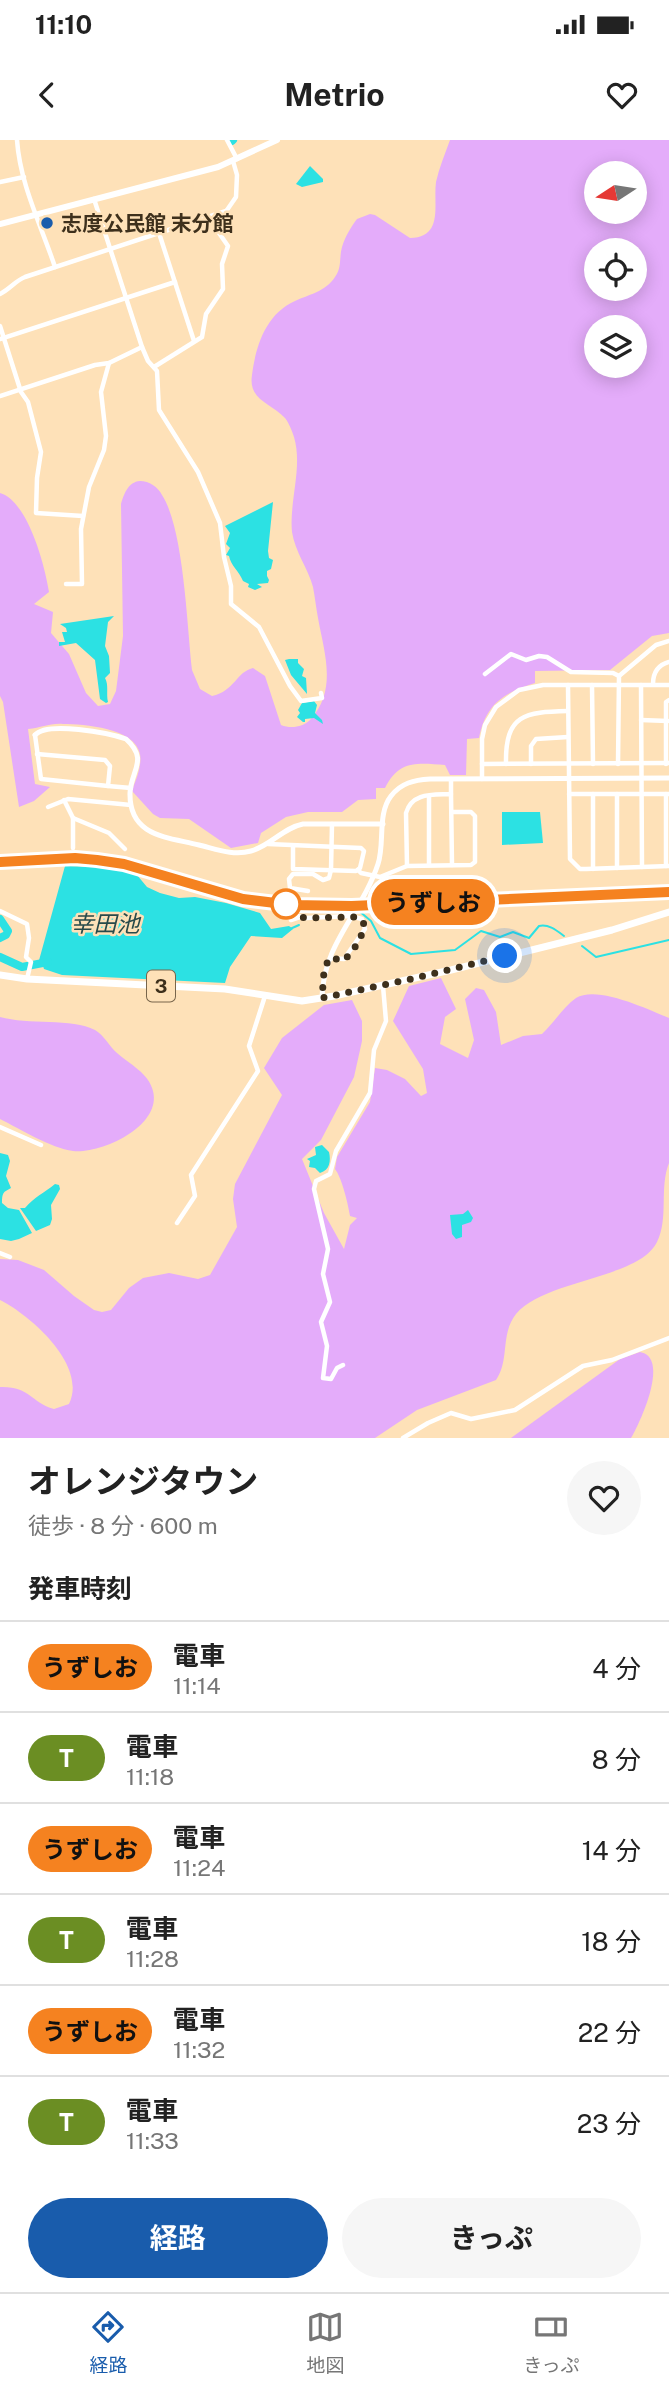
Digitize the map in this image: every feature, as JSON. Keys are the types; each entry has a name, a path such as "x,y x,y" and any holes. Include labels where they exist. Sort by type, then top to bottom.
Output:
{"main road":[{"path":"0,224 218,167 278,140"},
{"name":"3","path":"0,975 27,979 225,989 302,1001 383,986 612,930 669,912"}],"street":[{"path":"17,140 34,215 43,232 54,267"},
{"path":"154,367 202,337 206,314 223,289 222,264 228,246 219,233 227,210 236,197 237,175 235,160 227,140"},
{"path":"0,182 24,177"},
{"path":"94,199 142,347 158,378 159,410 198,472 220,523 231,586 231,604 259,627 290,686 302,701 322,698 321,693"},
{"path":"0,294 9,290 18,279 227,210"},
{"path":"159,233 194,341"},
{"path":"2,338 175,282"},
{"path":"0,327 20,389 29,401 41,452 36,513 83,516"},
{"path":"0,396 94,365 109,363 142,347"},
{"path":"66,584 82,584 80,529 89,487 104,450 106,436 101,392 109,363"},
{"path":"618,764 619,676 656,645 669,641"},
{"path":"485,674 511,654 526,660 539,656 547,657 570,672 613,673 619,676"},
{"path":"653,684 658,668 669,662"},
{"path":"482,779 482,738 485,724 503,700 519,690 535,685 669,685"},
{"path":"568,685 568,779 570,859 580,869 667,866 667,794 569,794"},
{"path":"592,685 593,764"},
{"path":"641,685 642,867"},
{"path":"482,764 667,764 666,702 669,700"},
{"path":"506,764 506,743 515,723 533,713 568,711"},
{"path":"641,720 668,721"},
{"path":"131,788 41,779 34,735 41,730 67,729 126,740 138,759 131,788 131,804 137,820 162,838 230,853 243,853 268,844 296,825 383,824"},
{"path":"531,764 531,747 536,739 568,737"},
{"path":"37,754 105,760 110,766 108,786"},
{"path":"322,998 324,971 380,857 387,801 400,786 418,780 451,779 669,778"},
{"path":"451,779 452,865"},
{"path":"407,866 408,805 418,797 451,794"},
{"path":"593,794 593,869"},
{"path":"617,794 617,868"},
{"path":"429,796 429,865"},
{"path":"48,807 64,800 131,804"},
{"path":"64,800 73,818 74,848"},
{"path":"293,846 293,869 358,870 378,877 407,866 471,865 475,862 475,816 471,812 452,812"},
{"path":"73,818 109,832 125,849"},
{"path":"308,891 290,888 288,882 291,875 313,874 323,880 329,878 332,824"},
{"path":"268,844 360,848 364,851 358,870"},
{"path":"0,911 27,924 29,938 26,957 31,962 27,979"},
{"path":"300,917 350,916 362,919 365,929 349,955 344,960 329,958"},
{"path":"342,1365 331,1379 323,1378 327,1346 321,1322 330,1302 323,1274 328,1249 314,1189 316,1181 331,1174 336,1151 370,1093 374,1051 386,1020 383,986"},
{"path":"177,1223 195,1196 191,1175 258,1071 249,1046 265,996"},
{"path":"0,1127 41,1145"},
{"path":"0,1253 10,1256"},
{"path":"403,1438 451,1413 471,1419 506,1413 583,1366 612,1360 669,1338"}],"shaded area":[{"path":"450,140 669,140 669,633 652,636 610,670 535,671 535,683 505,696 486,716 479,738 467,739 466,775 450,775 445,765 410,765 396,772 385,788 376,788 376,799 358,800 342,812 308,812 286,817 261,833 258,843 231,848 189,819 160,818 153,814 132,791 140,764 136,745 119,733 83,725 58,724 28,729 35,784 50,787 34,801 19,807 0,696 0,493 10,498 27,521 44,567 49,592 34,604 53,612 51,633 69,654 86,693 98,706 110,704 116,691 123,636 121,504 130,486 140,481 150,483 160,492 175,531 180,554 192,670 200,689 212,696 220,694 243,673 253,668 265,676 281,725 300,726 310,720 319,708 324,696 327,670 313,587 292,532 297,472 296,448 285,418 257,396 254,390 252,375 256,353 264,332 277,314 295,301 322,289 335,277 339,270 343,243 357,219 375,215 410,238 428,232 435,218 436,182"},
{"path":"441,978 456,1009 445,1017 440,1044 468,1058 474,1040 465,999 476,988 484,990 496,1012 501,1045 523,1036 542,1034 571,1002 585,995 609,996 669,1018 669,1163 661,1233 647,1254 632,1264 548,1293 530,1302 511,1322 503,1364 496,1380 417,1410 375,1438 0,1438 0,1387 18,1389 54,1409 69,1404 73,1389 70,1373 53,1343 26,1317 0,1300 0,1259 18,1260 44,1270 74,1296 94,1310 102,1312 111,1310 129,1288 143,1278 169,1273 198,1279 210,1275 237,1227 233,1199 235,1184 282,1095 264,1068 282,1038 324,1005 352,1000 362,1021 362,1041 354,1077 321,1140 302,1159 324,1213 344,1249 350,1225 357,1218 350,1216 335,1169 337,1157 370,1102 375,1068 387,1070 405,1079 421,1096 427,1093 423,1069 393,1021 409,986"},
{"path":"0,1017 74,1024 95,1030 117,1053 138,1069 151,1085 153,1104 148,1116 139,1126 113,1143 85,1151 64,1149 0,1119"},
{"path":"640,1352 648,1356 653,1365 653,1376 647,1403 631,1438 511,1438 620,1359"}],"water":[{"path":"310,166 323,182 302,187 296,184"},
{"path":"273,502 268,551 269,558 273,560 271,569 267,571 269,580 268,583 257,584 262,587 255,590 243,581 226,555 230,548 226,544 230,533 225,526"},
{"path":"114,616 108,622 105,646 109,656 110,673 105,678 106,703 100,699 95,660 76,643 59,646 59,642 65,642 62,632 67,632 60,624"},
{"path":"298,659 304,669 302,676 306,678 307,694 291,675 285,660"},
{"path":"314,701 317,705 315,713 323,724 314,718 305,719 303,722 297,717 302,703"},
{"path":"502,812 540,812 543,843 502,845"},
{"name":"幸田池","path":"65,866 121,868 137,875 147,887 160,893 226,903 260,913 271,929 289,926 293,929 282,938 251,936 230,967 225,983 62,975 38,964"},
{"path":"322,1145 329,1152 330,1162 326,1170 320,1173 309,1167 310,1161 307,1159 316,1155 315,1147"},
{"path":"0,1153 8,1155 10,1161 6,1176 11,1188 3,1193 2,1203 8,1208 19,1210 32,1233 11,1241 0,1239"},
{"path":"55,1184 59,1185 60,1189 51,1205 50,1225 36,1231 20,1208 25,1208"},
{"path":"468,1210 473,1218 471,1222 462,1225 462,1237 456,1239 452,1234 450,1215 463,1214"}],"waterway":[{"path":"328,912 359,911 371,921 380,938 411,954 455,950 481,931 500,937 513,932 529,938 539,926 546,926 564,936"},
{"path":"0,919 8,931 0,938"},
{"path":"290,929 299,925"},
{"path":"582,946 596,957 669,940"},
{"path":"0,957 22,967 48,962"}],"railway":[{"path":"0,862 75,858 97,860 124,864 243,899 291,905 352,906 669,892"}],"train":[{"name":"うずしお","path":"0,862 75,858 97,860 124,864 243,899 292,905 352,906 669,892"}],"place":[{"name":"志度公民館 末分館","path":"47,223"}],"route":[{"path":"286,904 289,914 300,917 350,916 362,919 364,924 365,929 344,960 329,958 324,971 322,998 505,956"}]}
